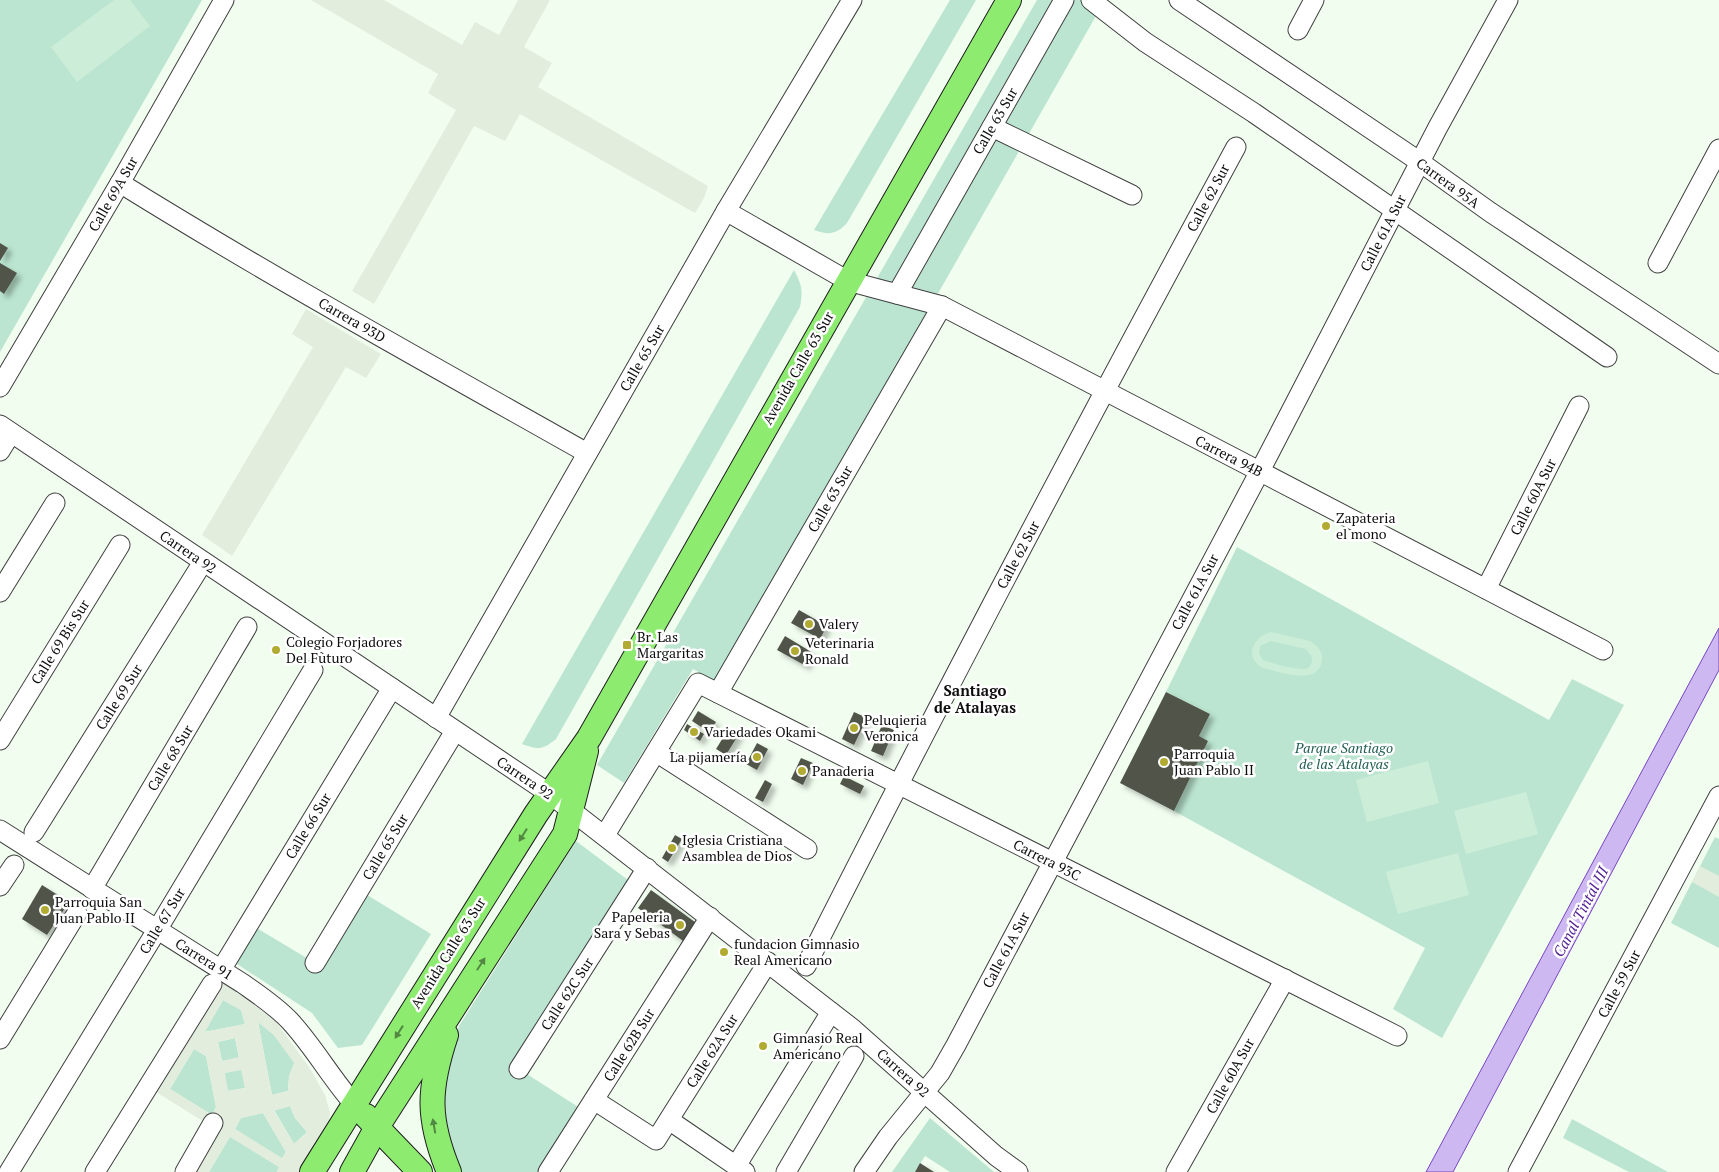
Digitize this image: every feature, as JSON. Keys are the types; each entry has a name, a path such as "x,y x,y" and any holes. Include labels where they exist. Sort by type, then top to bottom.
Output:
{"main road":[{"name":"Avenida Calle 63 Sur","path":"312,1172 550,794 589,738 1006,3"},
{"name":"Avenida Calle 63 Sur","path":"361,1168 376,1127 565,834 589,738"},
{"path":"449,1172 435,1132 432,1100 436,1065 455,1005"},
{"path":"354,1104 420,1172"},
{"path":"334,1136 361,1168"}],"street":[{"name":"Calle 69A Sur","path":"0,387 120,183 224,0"},
{"name":"Calle 65 Sur","path":"436,718 726,211 852,0"},
{"name":"Calle 63 Sur","path":"897,294 1064,0"},
{"path":"1091,0 1145,42 1254,114 1607,357"},
{"name":"Carrera 95A","path":"1179,0 1420,162 1490,212 1719,364"},
{"path":"1298,30 1314,0"},
{"name":"Calle 61A Sur","path":"864,1172 888,1137 926,1093 956,1046 1260,471 1420,162 1508,0"},
{"path":"992,127 1132,195"},
{"name":"Calle 62 Sur","path":"806,966 898,784 1104,390 1236,147"},
{"path":"1658,263 1719,149"},
{"name":"Carrera 93D","path":"120,183 348,318 587,453"},
{"name":"Carrera 94B","path":"726,211 848,281 942,306 1603,650"},
{"name":"Calle 63 Sur","path":"718,693 942,306"},
{"name":"Calle 60A Sur","path":"1486,589 1579,406"},
{"path":"0,451 6,429"},
{"name":"Carrera 92","path":"6,429 550,794 853,1029 996,1156 1018,1172"},
{"path":"0,592 55,503"},
{"name":"Calle 69 Bis Sur","path":"0,740 120,544"},
{"name":"Calle 69 Sur","path":"34,832 203,562"},
{"name":"Calle 68 Sur","path":"92,889 248,627"},
{"name":"Calle 67 Sur","path":"8,1172 157,930 312,670"},
{"name":"Carrera 93C","path":"656,752 698,683 1396,1036"},
{"name":"Calle 66 Sur","path":"224,965 392,688"},
{"name":"Calle 65 Sur","path":"315,963 455,731"},
{"path":"605,836 656,752 807,849"},
{"name":"Calle 59 Sur","path":"1518,1172 1719,796"},
{"name":"Carrera 91","path":"0,830 242,983 275,1006 305,1038 343,1092 354,1104"},
{"path":"0,886 14,865"},
{"name":"Calle 62C Sur","path":"519,1069 647,868"},
{"path":"0,1039 78,913"},
{"name":"Calle 62B Sur","path":"548,1172 710,917"},
{"name":"Calle 62A Sur","path":"594,1100 656,1140 768,962"},
{"name":"Calle 60A Sur","path":"1176,1172 1284,980"},
{"path":"95,1172 212,984"},
{"path":"669,1120 741,1169 831,1012"},
{"path":"786,1172 854,1056"},
{"path":"185,1172 213,1123"}],"green space":[{"path":"0,0 202,0 0,352"},
{"path":"114,0 130,0 150,26 77,82 51,47"},
{"path":"950,0 976,0 847,223 832,233 814,230"},
{"path":"1037,0 1105,0 717,682 693,669 624,783 597,765"},
{"path":"794,270 801,288 800,307 556,739 540,748 522,744"},
{"name":"Parque Santiago de las Atalayas","path":"1237,547 1549,720 1572,679 1624,705 1442,1038 1393,1009 1425,948 1174,811 1208,741 1199,736 1210,714 1166,692"},
{"path":"1271,632 1310,641 1322,654 1319,668 1314,673 1298,676 1263,668 1257,664 1252,654 1255,643","holes":["1271,641 1306,649 1312,660 1309,667 1304,669 1286,667 1263,660 1259,653 1260,646"]},
{"path":"1428,761 1439,803 1367,822 1356,780"},
{"path":"1526,792 1538,834 1466,854 1454,811"},
{"path":"1715,837 1719,839 1719,948 1671,923"},
{"path":"576,841 636,886 519,1069 586,1112 548,1172 460,1172 451,1157 441,1107 450,1055 459,1026"},
{"path":"1458,853 1469,895 1398,914 1386,872"},
{"path":"359,890 431,934 362,1045 338,1048 312,1013 234,962 255,927 315,963"},
{"path":"223,1000 241,1010 245,1024 204,1032"},
{"path":"258,1022 274,1035 295,1063 289,1076 288,1091 272,1095"},
{"path":"235,1038 239,1058 222,1061 218,1042"},
{"path":"194,1049 206,1056 216,1107 212,1115 170,1089"},
{"path":"242,1069 245,1088 228,1091 224,1073"},
{"path":"290,1106 295,1118 307,1132 294,1144 274,1110"},
{"path":"263,1113 286,1152 282,1159 235,1129 241,1118"},
{"path":"930,1118 994,1172 950,1172 925,1156 915,1172 892,1172"},
{"path":"1572,1119 1668,1172 1629,1172 1563,1138"},
{"path":"230,1136 279,1167 277,1172 209,1172"}],"shaded area":[{"path":"311,0 384,0 462,45 475,22 499,35 518,0 550,0 524,47 552,63 538,87 708,186 704,198 695,213 520,114 505,141 474,126 374,304 352,291 456,110 428,93 438,74"},
{"path":"306,309 381,354 366,378 346,367 232,556 202,535 313,347 292,334"},
{"path":"1700,866 1719,876 1719,897 1692,882"},
{"path":"220,980 263,1010 277,1023 309,1067 325,1095 330,1112 329,1119 301,1172 277,1172 279,1167 230,1137 209,1172 194,1172 217,1130 153,1090","holes":["223,1000 241,1010 245,1024 205,1032","258,1022 274,1035 294,1063 289,1076 288,1091 272,1095","235,1038 239,1057 222,1061 218,1042","194,1049 206,1056 216,1107 212,1115 170,1089","241,1070 245,1088 228,1091 225,1073","290,1106 295,1118 307,1132 294,1144 274,1111","263,1113 286,1152 282,1158 235,1129 241,1118"]}],"water":[{"name":"Canal Tintal III","path":"1719,628 1719,670 1453,1172 1426,1172"}],"building":[{"path":"0,243 8,248 0,261"},
{"path":"0,263 17,273 4,294 0,291"},
{"name":"Valery","path":"799,610 827,626 820,639 791,623"},
{"name":"Veterinaria Ronald","path":"785,636 813,653 806,666 777,650"},
{"name":"Parroquia Juan Pablo II","path":"1166,692 1210,714 1199,736 1208,741 1174,811 1120,783"},
{"path":"698,711 716,722 709,732 692,721"},
{"name":"Peluqieria Veronica","path":"854,712 867,718 854,745 842,739"},
{"name":"Variedades Okami","path":"687,724 704,734 700,741 684,730"},
{"path":"882,725 894,730 883,756 871,751"},
{"path":"729,728 739,734 726,755 716,749"},
{"name":"La pijamería","path":"757,743 768,749 757,770 746,764"},
{"name":"Panaderia","path":"801,758 813,763 803,785 791,779"},
{"path":"844,776 864,786 860,794 840,784"},
{"path":"765,780 772,784 763,802 755,798"},
{"name":"Iglesia Cristiana Asamblea de Dios","path":"675,835 682,839 668,862 662,858"},
{"name":"Parroquia San Juan Pablo II","path":"42,885 69,902 47,935 22,919"},
{"path":"651,890 699,925 686,943 638,908"},
{"path":"920,1163 934,1172 915,1172"}],"place":[{"name":"Zapateria el mono","path":"1326,526"},
{"name":"Valery","path":"809,624"},
{"name":"Br. Las Margaritas","path":"627,645"},
{"name":"Colegio Forjadores Del Futuro","path":"276,650"},
{"name":"Veterinaria Ronald","path":"795,651"},
{"name":"Peluqieria Veronica","path":"854,728"},
{"name":"Variedades Okami","path":"694,732"},
{"name":"La pijamería","path":"757,757"},
{"name":"Parroquia Juan Pablo II","path":"1164,762"},
{"name":"Panaderia","path":"802,771"},
{"name":"Iglesia Cristiana Asamblea de Dios","path":"672,848"},
{"name":"Parroquia San Juan Pablo II","path":"45,910"},
{"name":"Papeleria Sara y Sebas","path":"680,925"},
{"name":"fundacion Gimnasio Real Americano","path":"724,952"},
{"name":"Gimnasio Real Americano","path":"763,1046"}],"district":[{"name":"Santiago de Atalayas","path":"975,700"}]}
